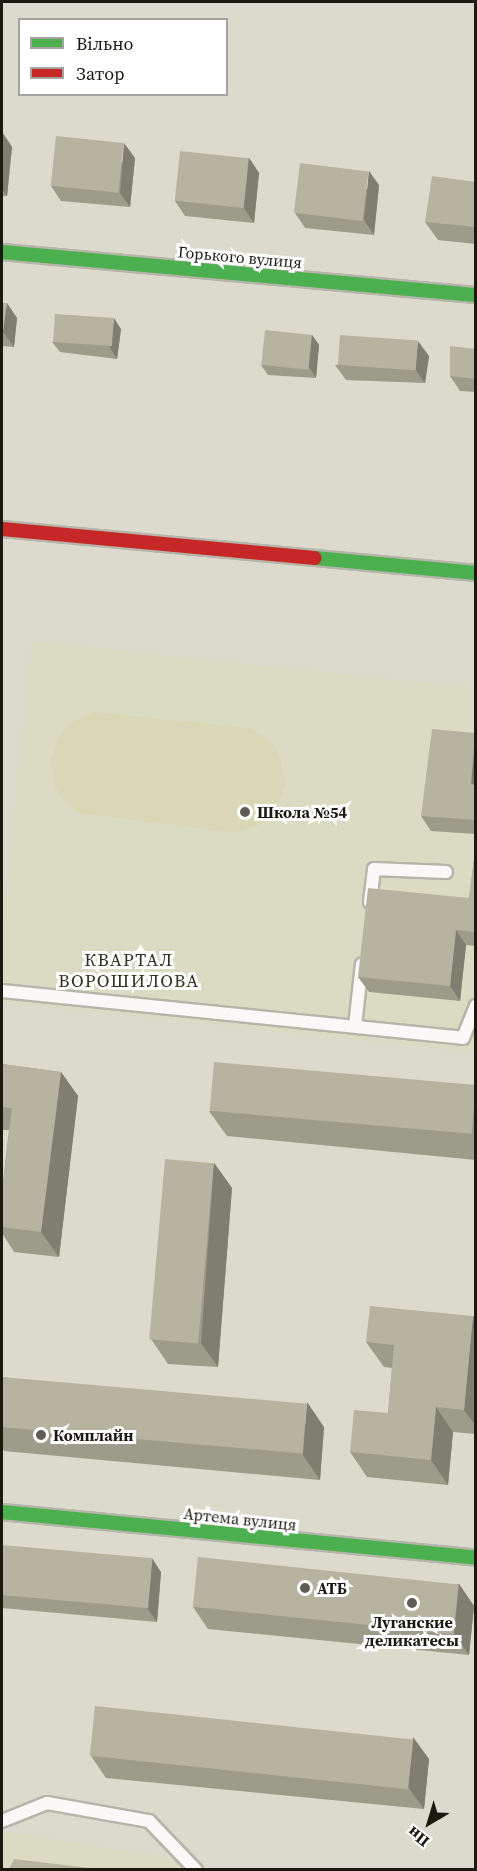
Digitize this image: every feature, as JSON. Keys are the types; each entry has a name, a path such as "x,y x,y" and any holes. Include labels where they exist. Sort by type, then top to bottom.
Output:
{"street":[{"name":"Горького вулиця","path":"2,252 476,295"},
{"path":"2,529 476,573"},
{"name":"Артема вулиця","path":"2,1512 476,1558"}],"lane":[{"path":"368,914 374,869 446,872"},
{"path":"355,1026 364,947"},
{"path":"2,991 463,1038 476,1006"},
{"path":"2,1821 47,1803 149,1821 196,1869"}],"shaded area":[{"name":"Школа №54","path":"32,641 475,688 475,1052 2,1002 2,937"},
{"path":"93,712 250,728 272,743 280,756 285,784 282,797 276,808 261,824 234,833 79,813 67,804 55,787 51,759 60,734 70,723"},
{"path":"2,1831 172,1858 184,1869 2,1869"}],"building":[{"path":"56,136 124,143 118,193 51,186"},
{"path":"180,151 249,158 243,208 175,201"},
{"path":"300,163 368,171 362,221 294,213"},
{"path":"432,176 476,182 476,227 425,222"},
{"path":"2,303 7,303 3,332 2,332"},
{"path":"55,314 114,318 112,346 53,342"},
{"path":"265,330 312,335 308,370 261,365"},
{"path":"340,335 418,340 416,370 338,365"},
{"path":"450,346 476,349 476,379 450,376"},
{"path":"432,729 475,733 471,784 476,785 476,820 421,816"},
{"path":"476,844 476,932 456,930 450,986 358,977 368,888 469,898"},
{"path":"214,1062 476,1085 472,1134 210,1111"},
{"path":"2,1064 61,1072 41,1232 2,1227 2,1191 12,1108 2,1107"},
{"path":"165,1159 214,1163 198,1344 149,1339"},
{"path":"370,1306 473,1316 464,1410 436,1407 431,1460 350,1452 354,1410 388,1413 394,1345 366,1342"},
{"path":"2,1377 307,1404 302,1453 2,1427"},
{"path":"2,1545 152,1558 148,1608 2,1595"},
{"path":"198,1557 459,1584 453,1634 193,1607"},
{"path":"95,1706 413,1739 408,1789 90,1756"},
{"path":"14,1859 98,1869 9,1869"}],"traffic: fast":[{"path":"2,252 476,295"},
{"path":"315,558 476,573"},
{"path":"2,1512 476,1558"}],"traffic: jam":[{"path":"2,529 315,558"}],"place":[{"name":"Школа №54","path":"245,812"},
{"name":"Комплайн","path":"41,1435"},
{"name":"АТБ","path":"305,1588"},
{"name":"Луганские деликатесы","path":"412,1603"}],"district":[{"name":"КВАРТАЛ ВОРОШИЛОВА","path":"129,971"}]}
